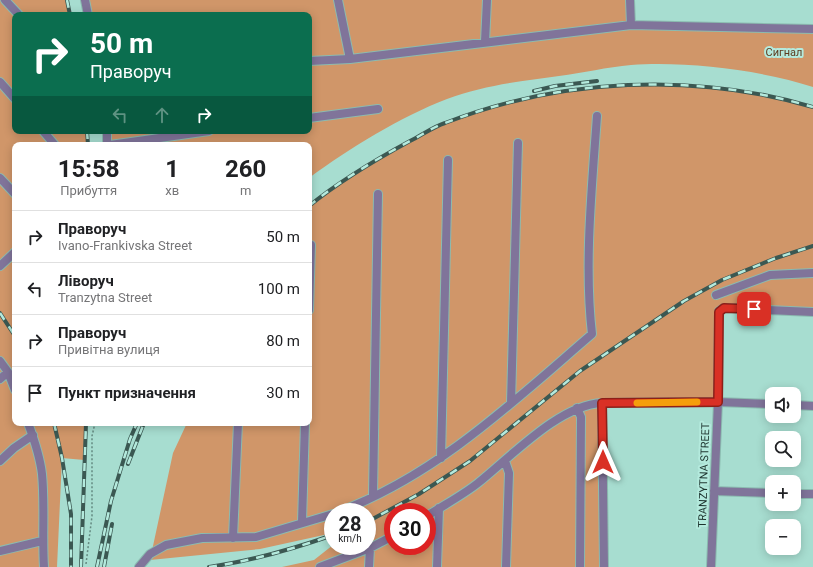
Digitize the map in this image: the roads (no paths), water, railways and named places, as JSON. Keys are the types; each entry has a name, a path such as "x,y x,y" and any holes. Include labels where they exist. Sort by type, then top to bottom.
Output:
{"street":[{"path":"5,0 16,12"},
{"path":"85,0 87,12"},
{"path":"338,0 350,59"},
{"path":"485,42 487,0"},
{"path":"630,0 631,25"},
{"path":"312,61 350,59 631,25 813,29"},
{"path":"0,82 12,96"},
{"path":"312,118 378,109"},
{"path":"358,503 406,480 441,458 511,403 592,334 589,309 591,207 597,116"},
{"path":"45,134 52,142"},
{"path":"130,142 188,134"},
{"path":"511,403 518,143"},
{"path":"441,458 448,160"},
{"path":"0,178 12,191"},
{"path":"373,496 378,194"},
{"path":"0,266 12,255"},
{"path":"716,295 770,275 813,273"},
{"name":"TRANZYTNA STREET","path":"711,567 718,402 719,312 724,308 813,312"},
{"path":"0,361 8,372 12,382"},
{"path":"0,379 8,372"},
{"path":"436,510 477,484 546,427 567,412 589,403 718,402 765,404"},
{"path":"602,403 604,567"},
{"path":"801,405 813,406"},
{"path":"577,408 581,416 580,567"},
{"path":"29,426 33,435 42,474 42,541 44,567"},
{"path":"233,538 238,426"},
{"path":"302,522 305,426"},
{"path":"0,461 14,448 33,435"},
{"path":"504,461 509,473 506,567"},
{"path":"714,491 765,493"},
{"path":"801,494 813,494"},
{"path":"437,567 439,508"},
{"path":"139,567 150,554 166,545 202,538 256,537 324,516"},
{"path":"0,551 42,541"},
{"path":"320,567 352,555"},
{"path":"369,567 370,555"}],"railway":[{"path":"67,0 69,12"},
{"path":"534,91 555,86 597,81"},
{"path":"312,204 358,171 436,127 489,108 535,97 581,89 628,85 675,85 722,88 768,96 813,107"},
{"path":"87,134 88,142"},
{"path":"376,517 419,494 470,461 580,371 684,301 722,280 776,258 813,246"},
{"path":"0,313 12,331"},
{"path":"55,426 62,458 71,514 71,567"},
{"path":"81,567 86,426"},
{"path":"97,567 111,501 130,439 136,426"},
{"path":"128,464 143,426"},
{"path":"104,567 112,524"},
{"path":"209,567 272,554 324,538"}],"park label":[{"name":"Сигнал","path":"784,52"}]}
